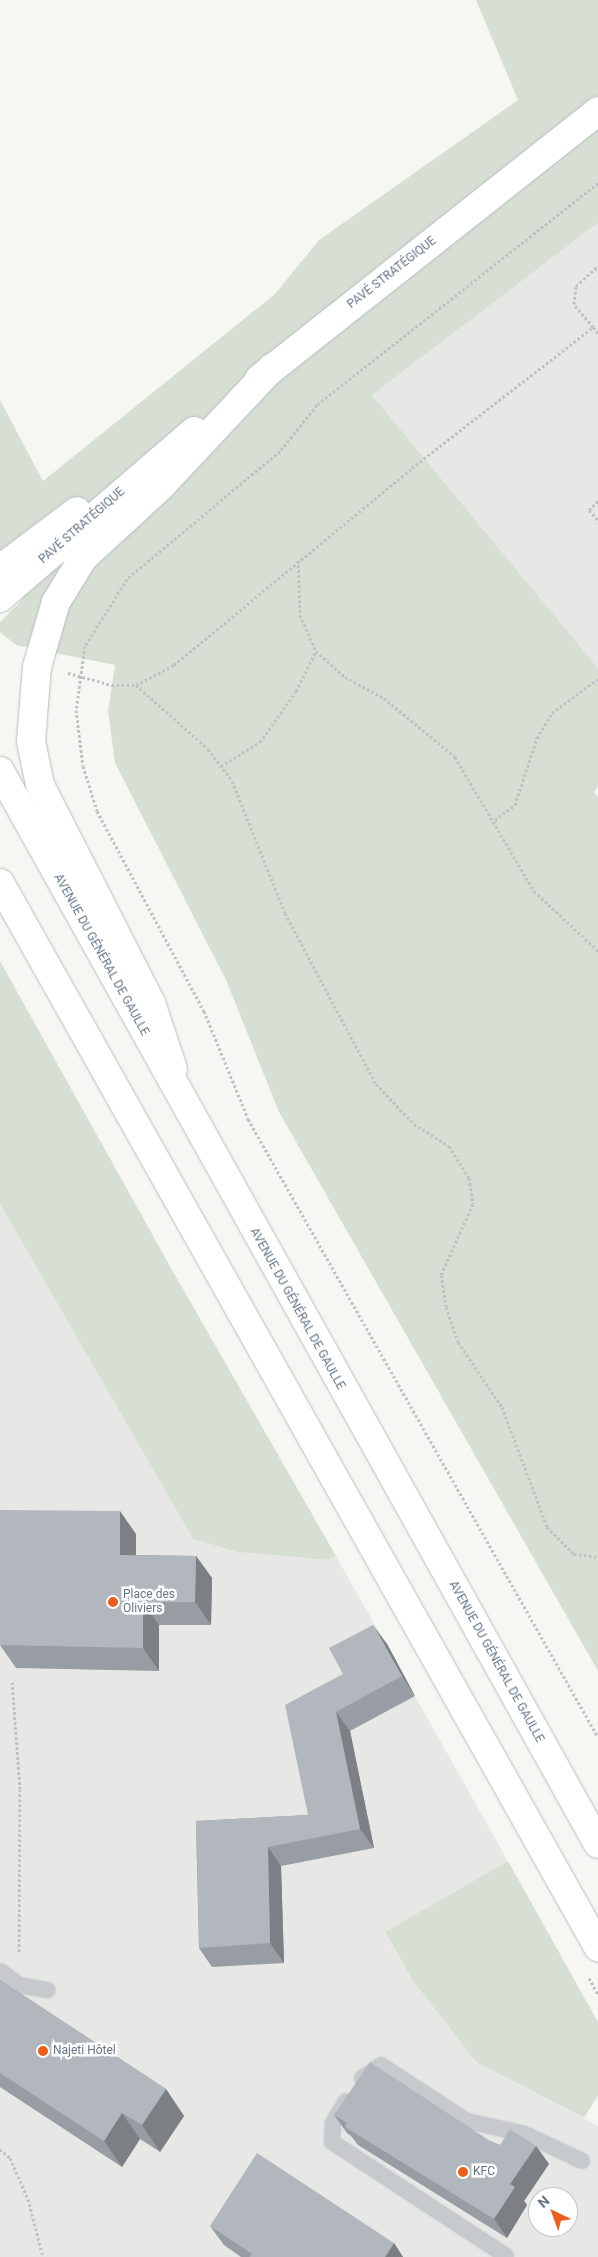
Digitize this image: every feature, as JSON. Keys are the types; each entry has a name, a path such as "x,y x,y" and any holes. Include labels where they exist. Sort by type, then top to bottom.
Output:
{"main road":[{"name":"PAVÉ STRATÉGIQUE","path":"0,598 188,436 598,111"},
{"path":"184,1106 151,1003 40,785 31,741 34,690 53,611 84,558 161,486 272,368"},
{"name":"PAVÉ STRATÉGIQUE","path":"0,569 188,436"},
{"name":"AVENUE DU GÉNÉRAL DE GAULLE","path":"0,771 184,1106 598,1844"},
{"path":"0,883 598,1947"}],"lane":[{"path":"0,1971 19,1985 48,1990"},
{"path":"506,2256 332,2142 333,2123 359,2080 381,2065 467,2121 525,2134 582,2161"}],"path":[{"path":"598,183 317,405 280,451 138,568 101,614 85,646 78,675 77,728 92,796 204,1011 248,1119 598,1737"},
{"path":"598,266 576,286 574,304 598,334"},
{"path":"78,675 112,685 136,685 174,666 298,560 593,326"},
{"path":"598,502 589,510 598,520"},
{"path":"298,560 300,615 316,651 345,676 384,698 455,757 495,820 534,890 598,951"},
{"path":"221,766 260,742 296,691 316,651"},
{"path":"495,820 515,805 537,738 552,713 598,679"},
{"path":"136,685 208,749 232,781 285,913 376,1084 414,1124 449,1146 469,1178 473,1204 441,1275 446,1307 458,1342 502,1407 548,1527 574,1554 598,1557"},
{"path":"12,1682 20,1789 19,1985"},
{"path":"0,2149 10,2158 28,2199 42,2257"}],"shaded area":[{"path":"476,0 598,0 598,223 372,395 598,668 598,786 594,792 598,797 598,1671 279,1112 226,980 115,763 108,711 115,665 16,645 0,632 0,622 22,600 0,574 0,400 43,481 275,294 319,240 518,100"},
{"path":"598,223 598,668 372,395"},
{"path":"0,961 171,1268 336,1556 328,1560 237,1552 193,1539 0,1204"},
{"path":"0,1204 193,1539 237,1552 328,1560 336,1556 508,1861 385,1933 413,1981 476,2062 598,2126 598,2257 0,2257"},
{"path":"508,1861 598,2022 598,2096 584,2118 476,2062 413,1981 385,1932"}],"building":[{"name":"Place des Oliviers","path":"0,1510 120,1511 120,1555 196,1556 195,1602 143,1602 143,1648 0,1645"},
{"path":"373,1625 402,1676 336,1712 360,1829 268,1847 270,1943 199,1948 196,1821 308,1815 285,1705 343,1674 329,1648"},
{"name":"Najeti Hôtel","path":"0,1980 166,2089 142,2125 122,2113 104,2141 0,2073"},
{"path":"370,2062 490,2141 500,2145 510,2129 536,2146 510,2184 515,2187 494,2219 345,2127 347,2123 334,2115"},
{"path":"257,2153 394,2243 385,2257 250,2257 252,2254 210,2226"}],"place":[{"name":"Place des Oliviers","path":"113,1602"},
{"name":"Najeti Hôtel","path":"43,2051"},
{"name":"KFC","path":"463,2172"}]}
